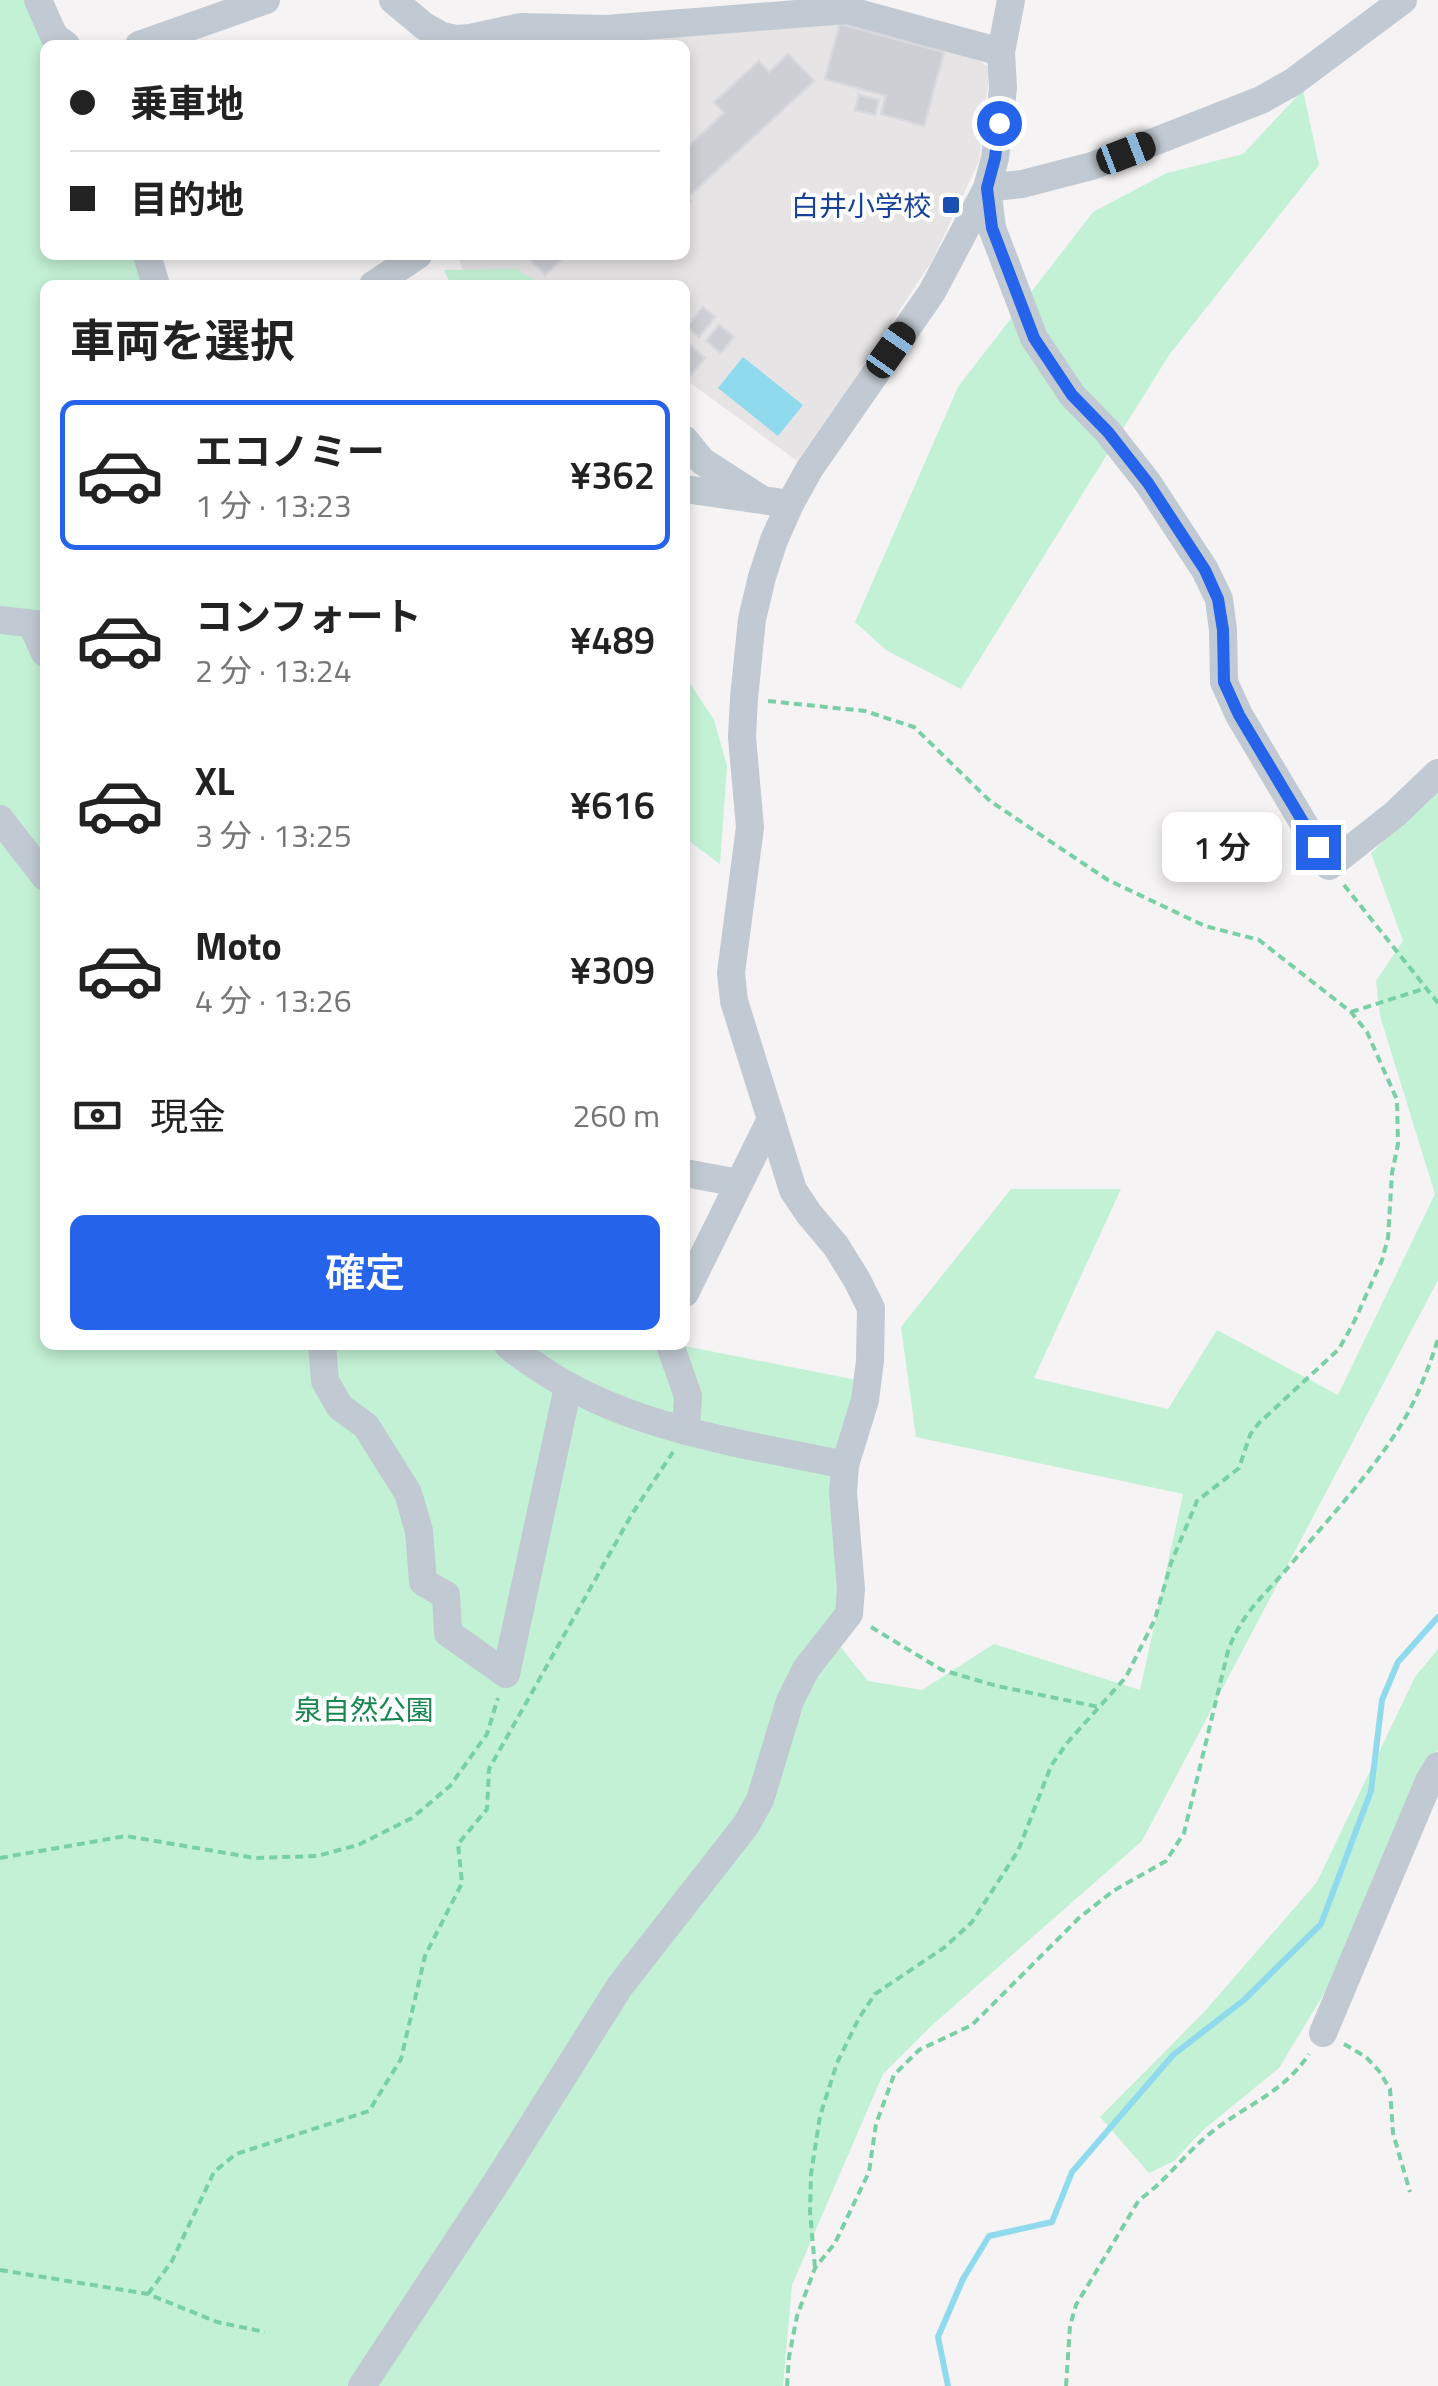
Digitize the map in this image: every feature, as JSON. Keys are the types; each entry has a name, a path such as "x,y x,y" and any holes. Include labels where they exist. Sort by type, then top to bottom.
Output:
{"street":[{"path":"38,0 59,40"},
{"path":"153,40 266,0"},
{"path":"393,0 424,26 456,39 520,26 606,29 746,9 847,10 1000,52"},
{"path":"362,2386 620,1986 746,1825 760,1800 790,1701 806,1669 849,1614 845,1465 864,1400 870,1361 871,1308 836,1246 793,1190 734,1001 731,973 750,828 742,737 744,698 752,619 777,503 810,468 932,292 987,188 995,158 1003,88 1000,52 1011,0"},
{"path":"987,188 1022,184 1092,166 1261,100 1293,82 1403,0"},
{"path":"987,188 992,228 1034,338 1072,395 1108,432 1148,483 1205,570 1218,599 1224,682 1239,715 1329,866 1395,814 1438,773"},
{"path":"380,280 410,260"},
{"path":"690,446 702,460 777,503"},
{"path":"690,490 777,503"},
{"path":"0,620 38,625"},
{"path":"0,819 40,871"},
{"path":"690,1283 771,1119"},
{"path":"690,1174 740,1183"},
{"path":"322,1350 325,1381 340,1407 366,1426 408,1493 419,1531 423,1582 446,1595 448,1633 506,1674 568,1387"},
{"path":"515,1350 568,1387 611,1406 686,1431 845,1465"},
{"path":"672,1350 688,1396 686,1431"},
{"path":"1323,2033 1438,1766"}],"path":[{"path":"744,698 865,711 914,728 990,800 1108,880 1205,926 1259,940 1352,1012 1367,1032 1397,1100 1398,1144 1388,1238 1382,1260 1339,1349 1259,1423 1250,1435 1238,1468 1196,1502 1154,1618 1126,1677 1051,1766 1018,1851 972,1922 945,1947 876,1994 858,2018 837,2063 820,2116 811,2174 815,2268"},
{"path":"1329,866 1438,1003"},
{"path":"1352,1012 1424,988"},
{"path":"787,2386 798,2316 815,2268 835,2242 860,2196 869,2172 876,2124 894,2075 918,2050 972,2025 1079,1918 1114,1891 1166,1861 1176,1848 1184,1834 1236,1630 1365,1474 1408,1412 1438,1339"},
{"path":"148,2294 172,2261 214,2172 236,2154 369,2110 377,2098 401,2059 426,1956 462,1883 458,1844 487,1808 489,1768 632,1514 686,1431"},
{"path":"849,1614 942,1670 997,1686 1100,1707"},
{"path":"0,1858 126,1836 255,1858 317,1856 358,1845 412,1818 450,1786 487,1734 506,1674"},
{"path":"1066,2386 1070,2326 1076,2305 1140,2200 1208,2135 1289,2079 1323,2033 1366,2057 1390,2089 1394,2132 1410,2192"},
{"path":"0,2270 148,2294 217,2322 265,2332"}],"shaded area":[{"path":"848,20 962,49 990,68 979,161 932,261 797,461 690,383 690,280 466,280 460,260 690,260 690,40 643,40"}],"green space":[{"name":"泉自然公園","path":"0,0 30,0 43,40 40,40 40,260 143,260 149,280 40,280 40,1350 690,1347 857,1380 841,1591 826,1629 868,1681 922,1690 994,1644 1140,1690 1183,1494 916,1437 901,1327 1011,1189 1121,1189 1034,1378 1168,1409 1217,1330 1338,1395 1435,1194 1380,1016 1376,981 1403,941 1371,853 1438,789 1438,1280 1142,1841 930,2027 883,2074 792,2285 783,2386 0,2386"},
{"path":"1303,90 1319,165 1169,355 961,689 886,650 855,622 958,387 1093,212 1167,173 1243,154"},
{"path":"517,269 533,280 449,280 444,270"},
{"path":"690,684 714,720 727,766 720,864 690,842"},
{"path":"1438,1649 1438,1749 1351,1949 1279,2068 1202,2131 1174,2161 1149,2173 1100,2117 1205,2011 1317,1882 1415,1677"}],"water":[{"path":"743,357 803,405 778,436 718,388"}],"building":[{"path":"840,24 944,52 924,126 881,114 886,96 825,79"},
{"path":"788,54 814,81 690,195 690,145 724,113 714,102 759,61 769,72"},
{"path":"859,95 879,100 875,115 855,110"},
{"path":"531,260 561,260 545,275"},
{"path":"703,307 715,317 699,337 690,330 690,323"},
{"path":"719,325 734,337 721,353 706,341"},
{"path":"690,345 705,358 690,374"}],"waterway":[{"path":"948,2386 938,2337 963,2279 989,2236 1052,2222 1072,2172 1173,2055 1244,2000 1321,1924 1371,1791 1382,1700 1398,1662 1438,1617"}],"place":[{"name":"白井小学校","path":"951,205"}],"route":[{"path":"999,123 987,188 992,228 1034,338 1072,395 1108,432 1148,483 1205,570 1218,599 1224,682 1239,715 1318,847"}]}
